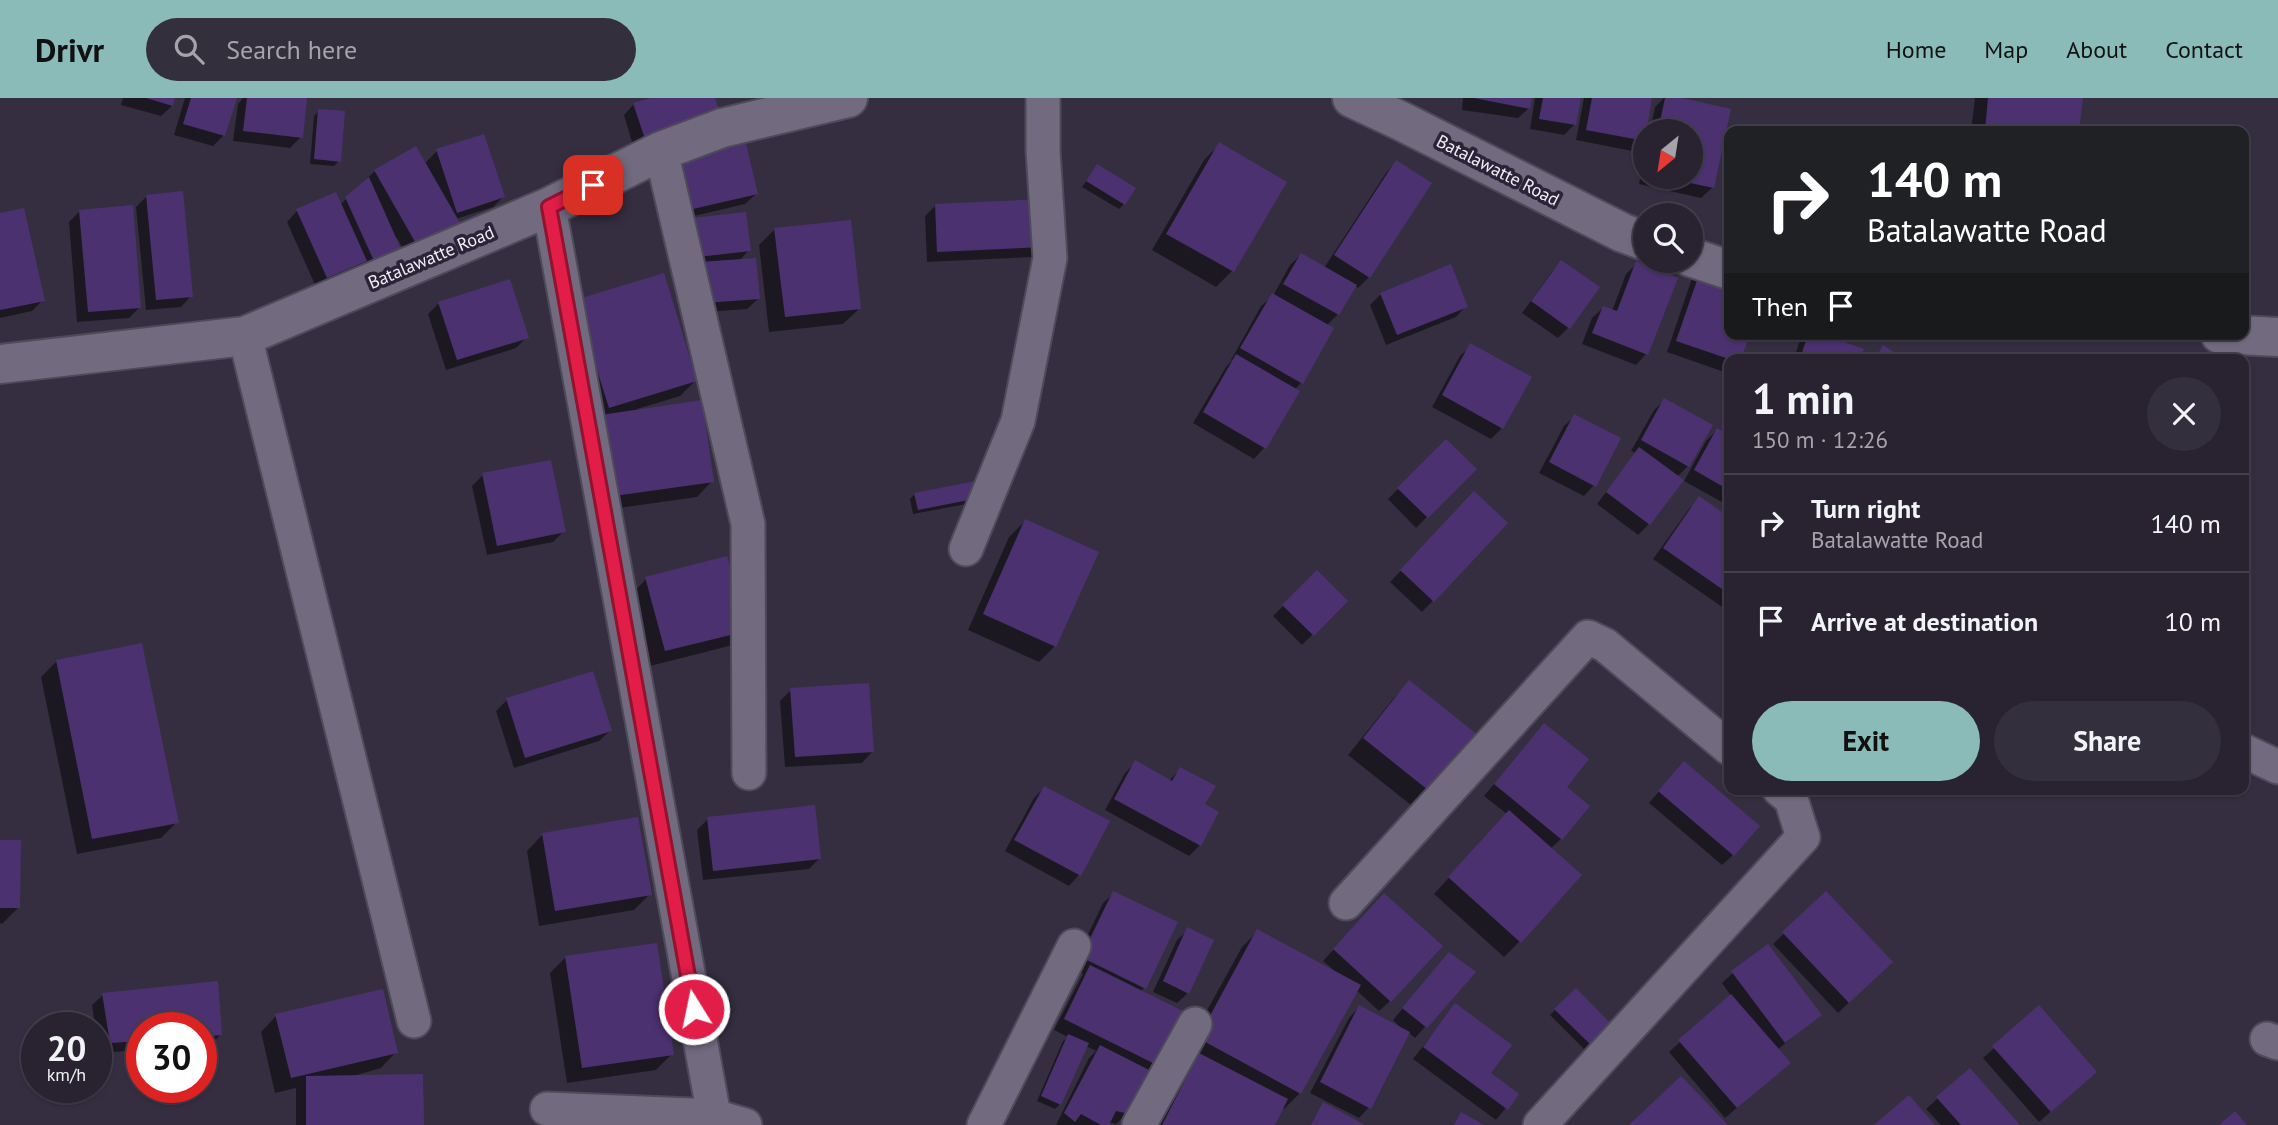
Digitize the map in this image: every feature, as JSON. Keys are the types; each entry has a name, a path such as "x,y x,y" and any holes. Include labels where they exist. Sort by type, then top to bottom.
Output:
{"street":[{"path":"966,549 1018,421 1050,258 1043,150 1043,98"},
{"name":"Batalawatte Road","path":"1352,98 1633,237"},
{"name":"Batalawatte Road","path":"0,364 245,336 549,207 660,151 722,128 824,100"},
{"path":"660,151 748,524 749,773"},
{"path":"547,1109 729,1121 549,207"},
{"path":"1703,261 1724,268"},
{"path":"245,336 414,1021"},
{"path":"2249,336 2278,337"},
{"path":"1346,903 1588,637 1605,645 1724,744"},
{"path":"2249,753 2278,767"},
{"path":"1540,1125 1803,836 1790,799 1786,795"},
{"path":"984,1125 1074,946"},
{"path":"1139,1125 1195,1024"}],"building":[{"path":"146,98 175,98 173,106"},
{"path":"191,98 237,98 225,136 183,124"},
{"path":"247,98 307,98 303,138 243,131"},
{"path":"650,98 715,98 721,116 645,139 633,103"},
{"path":"1474,98 1532,98 1530,109"},
{"path":"1543,98 1581,98 1576,125 1539,119"},
{"path":"1592,98 1652,98 1649,119 1633,119 1633,139 1586,130"},
{"path":"1665,98 1682,98 1731,109 1727,126 1724,126 1724,142 1714,188 1703,186 1703,119 1661,119"},
{"path":"1988,98 2083,98 2080,126 1985,126"},
{"path":"318,109 345,111 341,162 314,159"},
{"path":"484,134 505,197 457,213 436,149"},
{"path":"1219,142 1287,182 1234,272 1166,234"},
{"path":"746,144 758,194 684,211 671,161"},
{"path":"416,146 460,223 418,247 374,170"},
{"path":"1396,160 1432,183 1370,278 1334,255"},
{"path":"1097,164 1136,188 1125,205 1086,181"},
{"path":"369,177 401,249 374,261 345,197"},
{"path":"183,191 193,297 156,300 146,195"},
{"path":"336,192 367,261 327,278 296,209"},
{"path":"1043,199 1045,247 937,252 935,204"},
{"path":"133,205 141,308 88,312 79,210"},
{"path":"24,208 45,301 0,310 0,213"},
{"path":"746,212 751,251 689,258 684,219"},
{"path":"851,220 861,309 785,317 774,228"},
{"path":"1301,253 1357,285 1339,315 1283,284"},
{"path":"756,258 760,299 703,303 700,262"},
{"path":"1561,260 1600,287 1570,329 1531,301"},
{"path":"1451,264 1468,307 1397,335 1380,293"},
{"path":"1703,266 1724,273 1724,340 1748,340 1743,354 1724,354 1724,357 1676,341 1700,273 1703,273"},
{"path":"1633,269 1633,273 1666,273 1678,278 1648,355 1592,333 1603,306 1617,311"},
{"path":"664,273 697,381 609,408 575,300"},
{"path":"510,279 529,338 457,360 438,302"},
{"path":"1272,293 1334,328 1303,384 1240,348"},
{"path":"1806,340 1838,340 1864,349 1862,354 1802,354"},
{"path":"1470,343 1532,377 1503,429 1442,395"},
{"path":"1883,345 1896,354 1878,354"},
{"path":"1236,354 1300,391 1266,449 1203,412"},
{"path":"1664,398 1713,425 1689,467 1641,440"},
{"path":"702,400 714,482 607,497 594,416"},
{"path":"1574,414 1621,438 1596,487 1549,462"},
{"path":"1717,428 1724,432 1724,487 1694,470"},
{"path":"1446,439 1477,469 1428,518 1397,488"},
{"path":"1639,447 1684,480 1650,525 1606,492"},
{"path":"551,460 566,532 497,546 482,473"},
{"path":"976,481 979,498 918,510 914,493"},
{"path":"1474,491 1508,523 1434,602 1400,570"},
{"path":"1699,496 1724,514 1724,591 1663,548"},
{"path":"1025,519 1099,552 1056,647 983,614"},
{"path":"727,556 747,631 665,651 645,577"},
{"path":"1317,570 1348,601 1314,636 1282,605"},
{"path":"142,643 179,823 92,839 56,660"},
{"path":"593,671 612,731 525,758 506,698"},
{"path":"1409,680 1479,736 1433,794 1363,738"},
{"path":"869,683 874,752 795,757 790,688"},
{"path":"1544,723 1589,759 1567,787 1590,806 1562,840 1494,784"},
{"path":"1135,760 1172,781 1180,767 1216,786 1205,804 1219,812 1201,846 1114,799"},
{"path":"1684,761 1760,826 1734,856 1658,791"},
{"path":"1044,786 1110,821 1081,876 1014,840"},
{"path":"815,805 821,859 713,871 707,817"},
{"path":"1509,810 1582,875 1521,943 1448,877"},
{"path":"638,817 652,895 555,911 542,833"},
{"path":"0,840 21,840 20,908 0,908"},
{"path":"1113,891 1178,922 1146,989 1081,957"},
{"path":"1826,891 1893,962 1849,1003 1782,932"},
{"path":"1384,893 1443,946 1391,1002 1333,949"},
{"path":"1187,927 1214,940 1189,994 1163,981"},
{"path":"1257,929 1361,985 1301,1094 1198,1038"},
{"path":"657,943 674,1055 582,1068 565,956"},
{"path":"1768,944 1822,1015 1785,1043 1731,971"},
{"path":"1449,952 1476,972 1427,1028 1402,1008"},
{"path":"1090,965 1183,1011 1157,1065 1064,1019"},
{"path":"218,981 222,1035 217,1035 217,1012 126,1012 126,1042 112,1043 112,1012 105,1012 102,993"},
{"path":"1576,988 1612,1025 1591,1045 1554,1009"},
{"path":"383,989 398,1053 291,1078 275,1014"},
{"path":"1731,994 1791,1063 1737,1108 1678,1040"},
{"path":"1455,1003 1512,1045 1491,1073 1519,1094 1508,1110 1423,1047"},
{"path":"1359,1005 1410,1032 1371,1109 1320,1082"},
{"path":"2039,1005 2097,1072 2051,1112 1992,1046"},
{"path":"1068,1034 1089,1043 1061,1105 1041,1096"},
{"path":"1100,1045 1151,1071 1129,1114 1116,1111 1109,1125 1101,1125 1081,1114 1075,1122 1064,1113"},
{"path":"1199,1053 1288,1099 1275,1125 1162,1125"},
{"path":"1970,1068 2020,1125 1961,1125 1936,1097"},
{"path":"423,1074 424,1125 306,1125 306,1076"},
{"path":"1681,1076 1728,1125 1629,1125"},
{"path":"1909,1095 1935,1125 1874,1125"},
{"path":"1323,1102 1365,1125 1311,1125"},
{"path":"2235,1111 2247,1125 2219,1125"},
{"path":"1461,1112 1484,1125 1454,1125"}],"route":[{"path":"593,185 549,207 694,1009"}]}
